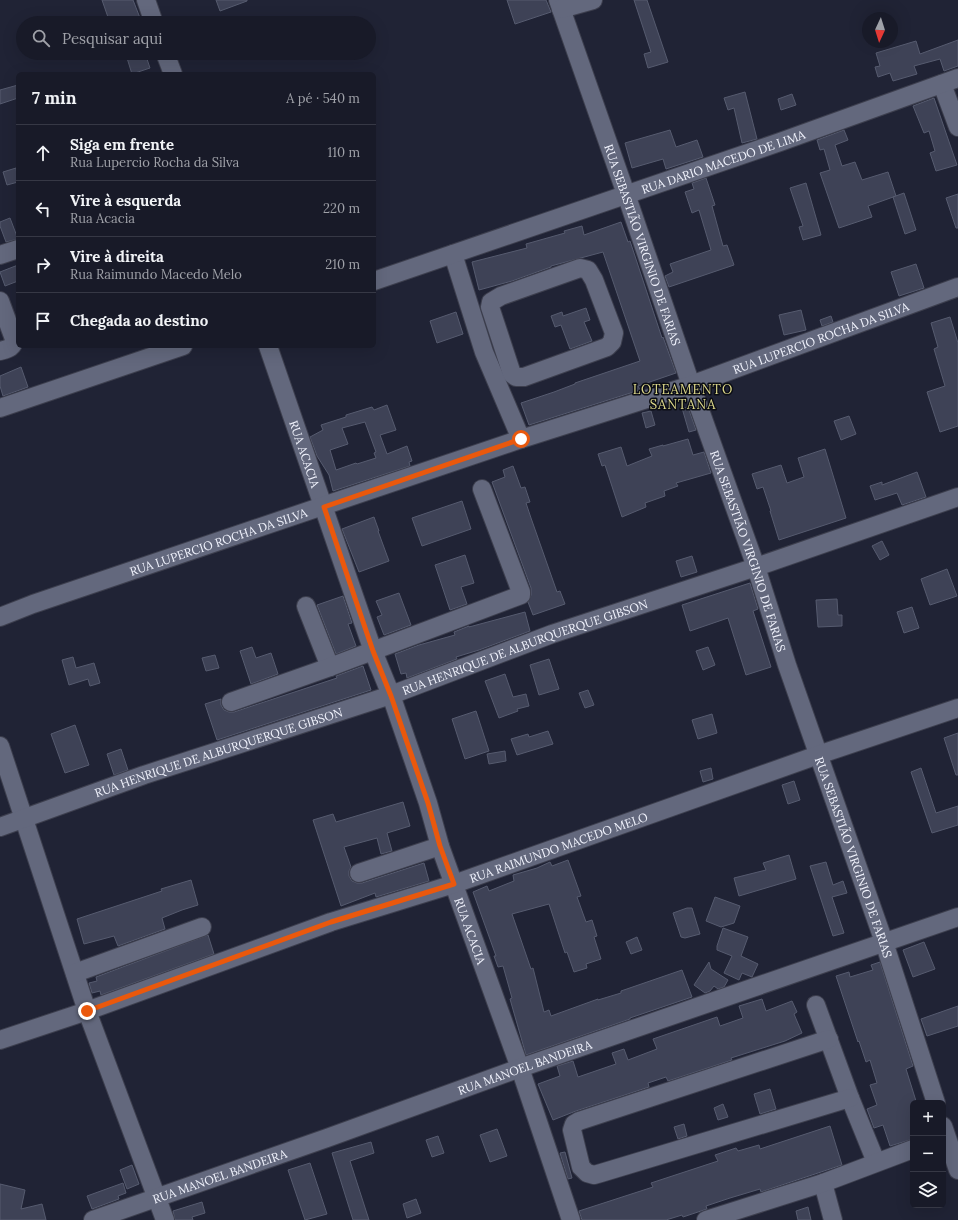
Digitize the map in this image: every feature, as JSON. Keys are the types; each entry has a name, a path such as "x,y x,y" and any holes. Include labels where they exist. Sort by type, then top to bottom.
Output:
{"street":[{"path":"146,0 152,16"},
{"path":"559,5 593,0"},
{"name":"RUA SEBASTIÃO VIRGINIO DE FARIAS","path":"559,5 626,194 690,384 756,567 787,665 884,942 935,1100"},
{"path":"168,60 172,72"},
{"path":"950,81 958,127"},
{"name":"RUA DARIO MACEDO DE LIMA","path":"376,280 780,142 950,81"},
{"path":"0,255 16,250"},
{"path":"453,254 484,352 521,439"},
{"path":"580,268 588,270 594,280 614,333 612,342 607,347 520,378 512,374 502,343 490,307 491,302 495,299 580,268"},
{"name":"RUA LUPERCIO ROCHA DA SILVA","path":"0,617 33,604 324,507 521,439 690,384 958,287"},
{"path":"0,300 14,340 12,346 0,351"},
{"path":"484,352 502,343"},
{"path":"0,408 177,348"},
{"name":"RUA ACACIA","path":"269,348 373,651 391,696 428,803 440,846 520,1068 571,1220"},
{"path":"231,702 330,667 521,595 522,592 482,489"},
{"name":"RUA HENRIQUE DE ALBURQUERQUE GIBSON","path":"0,827 144,775 391,696 552,634 756,567 958,497"},
{"path":"306,606 330,667"},
{"name":"RUA RAIMUNDO MACEDO MELO","path":"0,1040 87,1011 331,922 454,884 818,755 958,708"},
{"path":"0,746 87,1011 165,1220"},
{"path":"359,874 440,846"},
{"name":"RUA MANOEL BANDEIRA","path":"93,1220 328,1138 520,1068 958,917"},
{"path":"74,973 202,927"},
{"path":"816,1005 850,1098 876,1162"},
{"path":"829,1039 579,1121 574,1124 572,1130 581,1167 587,1173 594,1175 850,1098"},
{"path":"948,1133 958,1170"},
{"path":"706,1220 823,1183 910,1150"},
{"path":"823,1183 833,1220"}],"building":[{"path":"102,0 133,0 139,16 108,16"},
{"path":"216,0 247,0 247,1 220,11"},
{"path":"507,0 546,0 551,12 515,24"},
{"path":"634,0 647,0 668,62 648,68 644,54 651,52"},
{"path":"958,40 958,66 944,71 940,59 914,66 917,74 893,81 890,73 878,77 875,67 880,66 876,53 898,48 898,46 916,41 920,54"},
{"path":"128,60 147,60 150,68 138,72 131,72"},
{"path":"16,86 16,99 0,104 0,90"},
{"path":"745,92 757,139 742,143 734,108 728,110 724,98"},
{"path":"792,94 796,105 781,110 778,99"},
{"path":"934,98 957,165 936,171 930,153 935,151 929,131 924,133 913,106"},
{"path":"670,130 676,147 697,140 703,157 666,169 663,159 632,168 625,143"},
{"path":"844,130 848,140 835,145 842,166 855,162 862,180 888,172 896,196 868,206 872,217 839,228 820,173 830,170 824,149 820,150 817,140"},
{"path":"16,168 16,183 7,185 3,172"},
{"path":"706,178 715,205 712,206 723,246 727,245 734,265 669,287 665,276 673,272 670,264 711,250 699,210 692,213 685,192 694,189 692,183"},
{"path":"806,183 821,235 803,240 799,227 803,226 790,188"},
{"path":"904,193 916,230 905,234 893,197"},
{"path":"958,194 958,228 956,228 946,198"},
{"path":"10,218 16,234 16,240 6,242 0,222"},
{"path":"621,222 628,242 630,241 662,338 663,337 676,373 638,386 640,390 529,425 521,403 640,361 603,252 551,266 512,281 479,290 472,262 527,248 526,244 565,233 564,231 582,226 584,235"},
{"path":"916,264 924,288 899,296 891,272"},
{"path":"16,266 16,282 5,286 0,272"},
{"path":"586,308 590,320 584,322 592,341 570,349 561,325 555,327 551,316 562,312 563,316"},
{"path":"801,310 806,330 784,335 779,315"},
{"path":"456,312 463,334 437,343 430,321"},
{"path":"831,316 833,322 822,326 820,320"},
{"path":"950,317 958,343 958,426 940,432 927,392 945,386 934,349 938,347 931,323"},
{"path":"21,367 28,387 3,396 0,386 0,376"},
{"path":"387,405 396,430 380,435 387,454 407,446 412,461 409,462 410,466 333,491 329,475 317,456 310,437 323,430 321,425 372,407 374,410","holes":["365,422 376,452 374,453 376,458 336,470 330,450 348,444 342,428"]},
{"path":"688,407 696,430 689,432 682,408"},
{"path":"651,411 655,425 646,428 642,413"},
{"path":"849,416 856,434 841,440 834,421"},
{"path":"688,439 693,455 704,452 711,473 676,483 678,486 664,491 665,496 645,503 646,507 622,517 605,465 602,466 598,454 621,447 627,466 652,456 649,449"},
{"path":"825,449 846,518 779,540 763,487 757,489 752,474 781,465 787,483 804,477 798,458"},
{"path":"513,466 521,488 525,487 530,502 526,503 531,518 557,592 560,591 565,604 533,615 528,602 531,595 531,588 492,482 505,477 503,470"},
{"path":"917,472 926,497 902,505 897,493 875,500 870,486 882,482 882,485"},
{"path":"462,501 471,529 422,546 412,518"},
{"path":"374,517 389,561 359,572 342,529"},
{"path":"882,541 889,555 880,560 872,546"},
{"path":"465,555 474,583 461,587 467,604 450,610 435,565"},
{"path":"692,556 697,572 681,577 676,561"},
{"path":"947,569 957,596 930,605 921,579"},
{"path":"750,583 758,609 753,611 771,667 746,675 728,618 690,631 682,605"},
{"path":"399,593 411,625 384,635 377,617 382,615 376,601"},
{"path":"343,596 352,623 348,624 356,646 336,654 317,605"},
{"path":"837,599 838,615 842,615 842,626 818,627 816,600"},
{"path":"912,607 919,628 904,633 897,612"},
{"path":"525,612 530,631 456,657 457,659 407,678 406,673 401,674 395,654 419,645 455,635 454,632 469,626"},
{"path":"252,647 256,658 271,653 278,674 251,684 240,651"},
{"path":"708,647 715,665 703,670 696,651"},
{"path":"215,655 219,668 206,671 202,658"},
{"path":"73,657 76,668 94,663 100,683 90,686 88,679 69,685 62,660"},
{"path":"549,659 559,689 539,695 530,665"},
{"path":"363,666 371,690 217,740 205,704 221,699 221,705 224,710 234,712 337,678 336,676"},
{"path":"505,674 513,697 526,694 529,706 517,709 518,711 499,718 485,681"},
{"path":"588,690 594,705 585,708 579,693"},
{"path":"476,711 489,751 465,759 452,719"},
{"path":"712,714 717,733 698,739 692,720"},
{"path":"75,725 89,765 65,773 51,734"},
{"path":"548,731 553,744 517,755 511,739 528,734 529,737"},
{"path":"958,733 958,775 956,775 944,738"},
{"path":"121,749 128,770 114,775 107,754"},
{"path":"505,751 506,761 489,764 487,754"},
{"path":"711,768 713,779 703,782 700,771"},
{"path":"921,768 936,813 958,806 958,825 932,833 911,772"},
{"path":"794,781 800,800 788,804 782,785"},
{"path":"403,802 410,826 387,833 392,851 381,854 377,838 344,847 351,867 349,876 352,881 362,883 424,863 429,881 376,897 375,893 341,906 313,820 333,814 336,822"},
{"path":"789,855 796,879 739,896 734,878 766,870 763,863"},
{"path":"568,860 581,896 577,897 586,922 592,920 597,936 594,937 601,959 586,964 587,968 574,972 567,952 565,953 549,904 512,914 531,969 533,968 544,1012 549,1010 551,1016 598,999 621,993 621,991 682,970 692,997 526,1055 510,999 512,998 503,966 498,967 494,956 496,956 473,892 487,886 489,891 514,881 513,875 537,868 550,862 552,866"},
{"path":"826,862 833,885 843,881 847,893 832,897 844,933 833,936 810,866"},
{"path":"191,880 198,905 162,918 165,929 118,946 114,936 84,944 77,919"},
{"path":"715,897 740,906 734,923 721,927 706,921"},
{"path":"687,908 692,908 700,934 685,938 681,937 673,913"},
{"path":"723,928 748,937 741,956 758,964 752,977 742,973 739,980 724,973 732,956 717,950"},
{"path":"208,935 214,954 101,995 100,991 92,993 89,983 97,981 96,977"},
{"path":"637,937 642,950 631,954 626,942"},
{"path":"924,942 935,969 913,977 903,950"},
{"path":"709,962 711,969 728,980 724,987 718,989 714,986 710,991 705,993 694,985"},
{"path":"880,962 913,1066 906,1069 916,1100 910,1100 910,1140 890,1146 883,1125 874,1128 867,1109 877,1105 870,1085 877,1083 870,1060 866,1062 859,1041 858,1042 836,976 849,972 850,977 873,970 871,965"},
{"path":"762,999 766,1011 792,1001 797,1012 794,1014 802,1033 785,1041 731,1058 732,1060 668,1081 666,1077 648,1083 649,1087 553,1120 538,1084 560,1076 557,1066 573,1061 578,1077 616,1064 612,1053 624,1049 628,1060 657,1049 653,1039 717,1017 720,1026 743,1018 739,1006"},
{"path":"958,1006 958,1026 927,1036 921,1019"},
{"path":"770,1089 776,1109 760,1114 754,1094"},
{"path":"723,1104 728,1117 718,1120 714,1108"},
{"path":"684,1124 687,1136 678,1139 674,1127"},
{"path":"830,1126 842,1165 761,1192 760,1189 730,1198 706,1206 707,1209 683,1217 682,1215 666,1220 582,1220 579,1211 653,1187 651,1183 718,1161 715,1155 736,1148 738,1151 759,1145 760,1149"},
{"path":"497,1129 507,1156 490,1162 480,1135"},
{"path":"438,1136 444,1153 432,1157 426,1140"},
{"path":"371,1142 374,1153 350,1161 369,1220 353,1220 332,1153"},
{"path":"565,1152 572,1178 568,1179 560,1153"},
{"path":"310,1163 327,1214 305,1220 288,1170"},
{"path":"132,1165 139,1184 127,1189 120,1170"},
{"path":"123,1183 126,1193 118,1196 119,1199 92,1209 87,1196"},
{"path":"0,1184 25,1190 21,1209 42,1204 46,1220 0,1220"},
{"path":"416,1199 421,1213 407,1218 403,1204"},
{"path":"202,1202 205,1213 192,1217 193,1220 175,1220 173,1211"},
{"path":"808,1207 811,1220 798,1220 796,1211"}],"district":[{"name":"LOTEAMENTO SANTANA","path":"683,396"}],"route":[{"path":"87,1011 331,922 454,884 440,846 428,803 391,696 373,651 324,507 521,439"}]}
